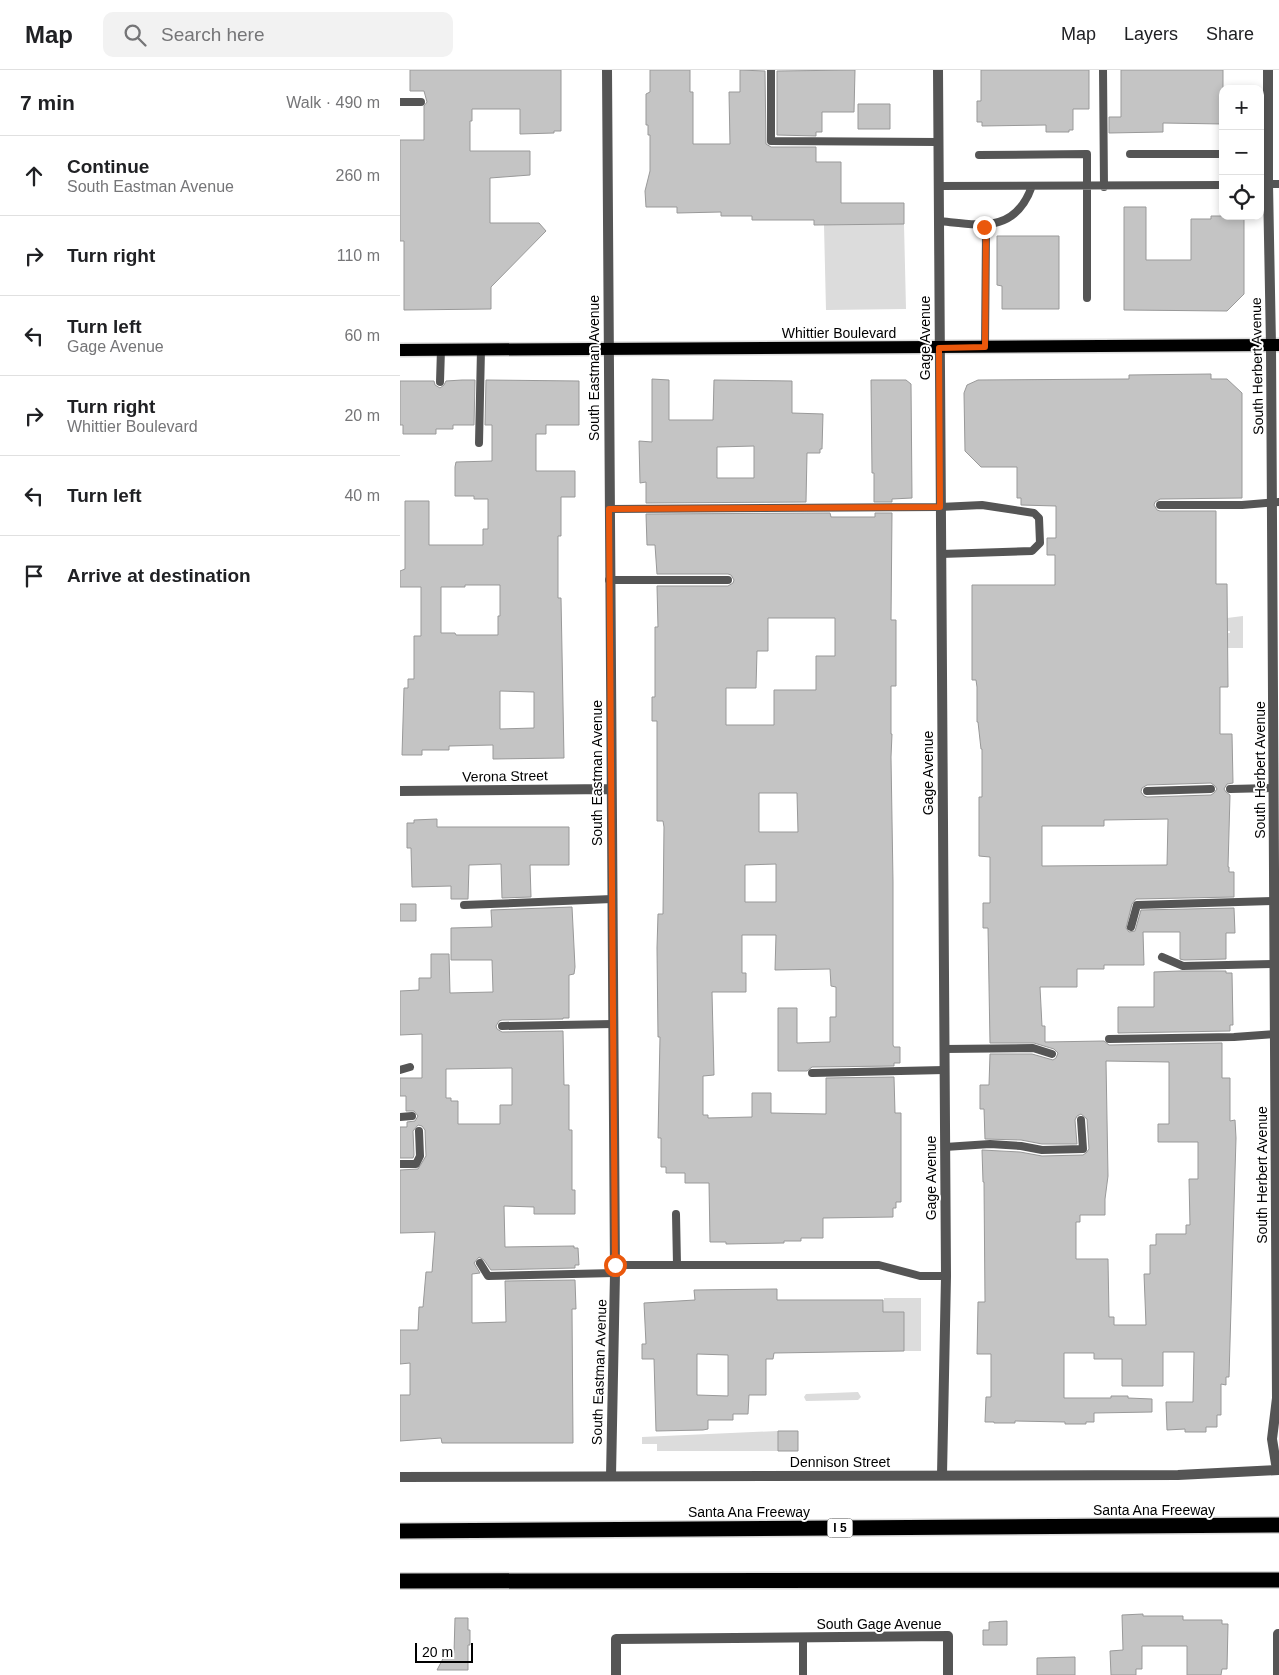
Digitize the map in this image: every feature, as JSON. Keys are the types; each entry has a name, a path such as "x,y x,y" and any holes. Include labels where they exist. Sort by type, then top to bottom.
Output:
{"highway":[{"name":"Santa Ana Freeway","path":"400,1531 1279,1526"},
{"path":"400,1581 1279,1580"}],"main road":[{"name":"Whittier Boulevard","path":"400,350 1275,345"}],"street":[{"name":"South Eastman Avenue","path":"607,70 615,1269 610,1476"},
{"name":"Gage Avenue","path":"938,70 946,1276 942,1475"},
{"name":"South Herbert Avenue","path":"1268,70 1264,184 1275,345 1276,502 1274,901 1278,1398 1272,1439 1278,1470"},
{"name":"Verona Street","path":"400,791 611,789"},
{"name":"Dennison Street","path":"400,1477 1178,1475 1278,1470"},
{"path":"1278,1634 1278,1675"},
{"name":"South Gage Avenue","path":"616,1675 616,1640 948,1636 948,1675"}],"lane":[{"path":"770,70 771,141 938,142"},
{"path":"1103,70 1104,187"},
{"path":"400,102 421,102"},
{"path":"979,155 1088,154 1087,298"},
{"path":"1130,154 1219,154"},
{"path":"1264,184 1279,184"},
{"path":"938,186 1104,187 1219,185"},
{"path":"939,221 978,224 1004,221 1011,218 1027,200 1032,186"},
{"path":"978,224 984,227 986,233 985,347"},
{"path":"440,382 441,349"},
{"path":"479,443 481,349"},
{"path":"1160,505 1242,505 1276,502"},
{"path":"609,509 940,507 982,505 1037,515 1039,518 1040,543 1036,549 1027,551 941,554"},
{"path":"610,580 728,580"},
{"path":"1230,789 1274,788"},
{"path":"1147,790 1211,789"},
{"path":"464,905 612,899"},
{"path":"1130,927 1137,906 1274,901"},
{"path":"1162,957 1183,966 1275,964"},
{"path":"502,1026 613,1024"},
{"path":"1109,1039 1234,1037 1275,1034"},
{"path":"944,1049 1033,1048 1052,1054"},
{"path":"400,1070 410,1067"},
{"path":"812,1073 944,1070"},
{"path":"400,1117 412,1116"},
{"path":"945,1147 990,1144 1022,1146 1042,1150 1083,1149 1081,1120"},
{"path":"400,1164 416,1164 420,1156 419,1131"},
{"path":"676,1214 677,1265"},
{"path":"480,1263 488,1276 677,1265 879,1265 920,1276 946,1276"},
{"path":"803,1638 803,1675"}],"shaded area":[{"path":"904,224 906,309 826,310 824,225"},
{"path":"1243,616 1243,648 1228,648 1228,633 1230,631 1227,631 1227,618"},
{"path":"884,1298 921,1298 921,1351 904,1351 904,1312 883,1312"},
{"path":"858,1392 861,1397 858,1400 806,1401 804,1397 806,1394"},
{"path":"778,1431 778,1451 657,1451 657,1444 642,1444 642,1437"}],"building":[{"path":"410,70 561,70 561,131 520,134 520,109 472,109 470,151 530,151 530,175 490,178 490,223 539,223 546,231 491,287 491,309 404,310 404,241 400,241 400,140 424,140 424,106 427,102 424,91 410,91"},
{"path":"650,70 690,70 690,92 693,92 693,144 730,144 729,92 740,92 740,70 765,71 766,144 771,147 816,147 816,162 841,162 841,203 904,203 904,224 814,225 814,220 752,220 752,216 721,216 721,212 677,213 677,207 646,207 645,191 650,171 650,135 648,135 648,125 646,125 646,94 650,92"},
{"path":"855,70 854,112 822,112 822,132 816,132 816,136 777,135 777,71"},
{"path":"981,70 1089,70 1089,109 1073,109 1073,130 1069,130 1069,132 1046,132 1046,125 982,126 982,122 977,122 977,101 981,101"},
{"path":"1121,70 1223,70 1223,85 1219,85 1219,124 1163,123 1163,132 1109,133 1109,117 1121,117"},
{"path":"858,104 890,104 890,129 858,129"},
{"path":"1124,207 1146,207 1146,260 1191,260 1191,219 1211,219 1211,216 1219,216 1219,220 1244,220 1244,294 1227,311 1124,310"},
{"path":"997,236 1059,236 1059,309 1002,309 1002,286 997,285"},
{"path":"1211,374 1211,379 1227,379 1242,393 1242,498 1160,499 1154,505 1160,511 1216,511 1216,584 1227,584 1228,687 1220,687 1220,734 1232,734 1233,783 1227,784 1224,789 1230,795 1228,867 1229,872 1234,872 1234,897 1136,899 1132,904 1126,928 1129,932 1135,931 1141,910 1234,908 1235,933 1226,933 1226,959 1184,960 1180,959 1180,932 1143,932 1144,965 1104,965 1104,969 1077,969 1077,987 1040,987 1042,1026 1045,1026 1045,1042 1104,1041 1109,1045 1222,1043 1222,1078 1230,1078 1230,1121 1235,1120 1236,1138 1229,1377 1226,1377 1226,1385 1221,1384 1221,1415 1217,1415 1217,1427 1206,1427 1206,1432 1185,1432 1185,1429 1167,1430 1166,1402 1193,1402 1194,1352 1163,1352 1163,1386 1122,1386 1122,1359 1094,1359 1094,1353 1064,1353 1064,1398 1128,1396 1128,1398 1152,1399 1152,1412 1094,1413 1094,1422 1086,1422 1086,1424 1015,1421 1015,1423 985,1422 986,1397 991,1397 991,1354 977,1354 978,1302 985,1302 982,1150 1020,1152 1042,1156 1083,1155 1089,1149 1087,1119 1081,1114 1075,1120 1077,1144 1042,1144 1021,1140 985,1139 984,1109 980,1109 980,1085 989,1085 990,1054 1032,1054 1053,1060 1058,1053 1054,1049 1034,1043 990,1043 988,928 983,928 983,903 990,903 990,857 979,856 979,797 982,797 982,749 977,722 976,680 972,680 972,585 1055,585 1055,555 1047,555 1047,538 1056,538 1056,506 1021,505 1021,498 1017,498 1017,467 981,467 965,451 964,393 967,385 978,380 1129,379 1129,375","holes":["1211,783 1217,789 1211,795 1147,797 1141,792 1142,788 1147,785","1168,819 1167,865 1042,866 1042,826 1104,826 1104,820","1106,1061 1169,1062 1169,1124 1158,1124 1158,1142 1198,1142 1198,1179 1189,1179 1190,1225 1186,1225 1186,1234 1156,1234 1156,1245 1150,1245 1150,1274 1144,1274 1146,1325 1114,1325 1114,1317 1109,1317 1108,1259 1076,1259 1076,1222 1080,1222 1080,1215 1105,1215 1108,1176"]},
{"path":"652,379 669,380 669,420 713,420 714,380 792,381 792,413 823,414 822,449 820,449 820,453 807,453 806,502 646,503 646,482 640,483 639,441 652,442","holes":["754,446 754,478 717,478 717,447"]},
{"path":"475,380 474,425 453,425 453,429 436,429 436,434 403,434 403,425 400,425 400,381 434,381 435,385 440,388 446,381"},
{"path":"486,380 579,381 579,425 546,425 546,434 536,434 536,471 575,471 575,497 561,497 561,536 558,536 558,598 561,598 564,758 493,759 493,745 449,746 449,750 422,750 422,755 402,755 404,688 408,688 408,679 414,679 414,636 421,636 421,587 400,587 400,571 405,569 405,501 429,501 429,545 483,545 483,529 488,529 488,499 474,499 474,496 455,496 455,467 456,462 492,461 492,425 485,425","holes":["465,585 500,585 498,635 441,633 441,587 465,587","500,691 534,692 534,728 500,729"]},
{"path":"871,380 906,380 911,384 912,498 892,499 892,502 874,502"},
{"path":"830,513 831,517 875,517 875,513 892,513 891,620 896,620 896,686 891,686 893,1045 894,1047 900,1047 900,1063 894,1063 894,1066 812,1067 807,1071 778,1071 778,1008 797,1008 797,1043 830,1042 830,1017 836,1017 836,987 831,986 830,969 775,970 776,935 742,935 742,973 746,973 746,992 712,992 714,1075 703,1076 703,1115 708,1115 708,1118 752,1117 752,1093 771,1093 771,1113 826,1114 826,1078 894,1077 895,1113 901,1113 901,1202 896,1202 896,1208 893,1208 893,1217 823,1218 823,1238 801,1238 801,1241 784,1241 784,1243 726,1244 726,1242 710,1242 709,1183 685,1183 685,1173 666,1173 666,1167 661,1167 661,1138 658,1138 660,1037 658,1037 657,948 658,914 663,914 664,827 663,821 657,821 657,721 652,721 652,697 655,697 655,627 658,627 657,586 728,586 734,580 728,574 657,574 655,545 647,545 646,514","holes":["768,618 835,618 835,656 816,656 816,690 774,690 774,725 726,725 726,688 756,688 757,651 768,651","759,793 797,793 798,832 759,832","776,864 776,902 745,902 745,865"]},
{"path":"437,819 437,827 569,827 569,865 530,865 531,897 502,898 501,864 469,865 468,899 451,899 451,886 412,887 411,848 407,848 407,823 414,823 414,820"},
{"path":"400,904 416,904 416,921 400,921"},
{"path":"572,907 575,967 574,974 569,975 569,1018 502,1020 496,1026 502,1032 563,1031 564,1085 569,1085 569,1130 572,1130 572,1190 575,1190 575,1214 534,1214 534,1207 504,1206 505,1247 574,1246 574,1248 578,1248 579,1265 575,1265 575,1268 491,1270 484,1260 479,1257 474,1263 480,1273 472,1274 472,1323 506,1322 505,1281 575,1280 576,1309 572,1309 573,1443 442,1443 441,1438 400,1441 400,1395 410,1395 410,1363 400,1364 400,1330 418,1330 419,1307 423,1307 426,1272 432,1272 435,1232 400,1233 400,1170 418,1169 426,1156 425,1130 422,1126 418,1125 413,1131 413,1158 400,1158 400,1127 407,1127 407,1122 415,1121 418,1116 414,1111 406,1111 406,1096 400,1096 400,1078 422,1078 422,1034 400,1035 400,991 419,990 419,978 431,978 431,954 449,954 450,993 493,992 492,960 451,960 451,928 492,927 491,910","holes":["512,1068 512,1105 500,1105 500,1124 458,1124 458,1101 451,1101 451,1098 446,1098 446,1069"]},
{"path":"1226,971 1226,973 1232,973 1233,1025 1230,1025 1230,1031 1118,1033 1118,1007 1154,1007 1154,972"},
{"path":"777,1289 777,1300 883,1300 883,1312 904,1312 904,1351 774,1353 773,1359 766,1359 766,1395 749,1395 748,1414 733,1414 733,1420 708,1420 708,1429 703,1430 656,1431 654,1359 642,1359 642,1344 646,1344 644,1303 695,1300 694,1290","holes":["697,1354 728,1355 728,1396 697,1395"]},
{"path":"778,1431 798,1431 798,1451 778,1451"},
{"path":"1143,1614 1143,1616 1183,1616 1183,1620 1222,1620 1222,1624 1228,1624 1227,1669 1222,1669 1221,1675 1187,1675 1187,1646 1142,1646 1142,1669 1136,1669 1136,1675 1111,1675 1110,1651 1123,1650 1122,1615"},
{"path":"455,1618 468,1618 470,1645 468,1645 468,1670 437,1670 446,1653 454,1653"},
{"path":"1007,1621 1007,1645 983,1645 983,1630 989,1630 989,1622"},
{"path":"1075,1657 1075,1675 1037,1675 1037,1658"}],"route":[{"path":"615,1265 609,509 940,507 939,348 985,347 986,233 984,227"}]}
